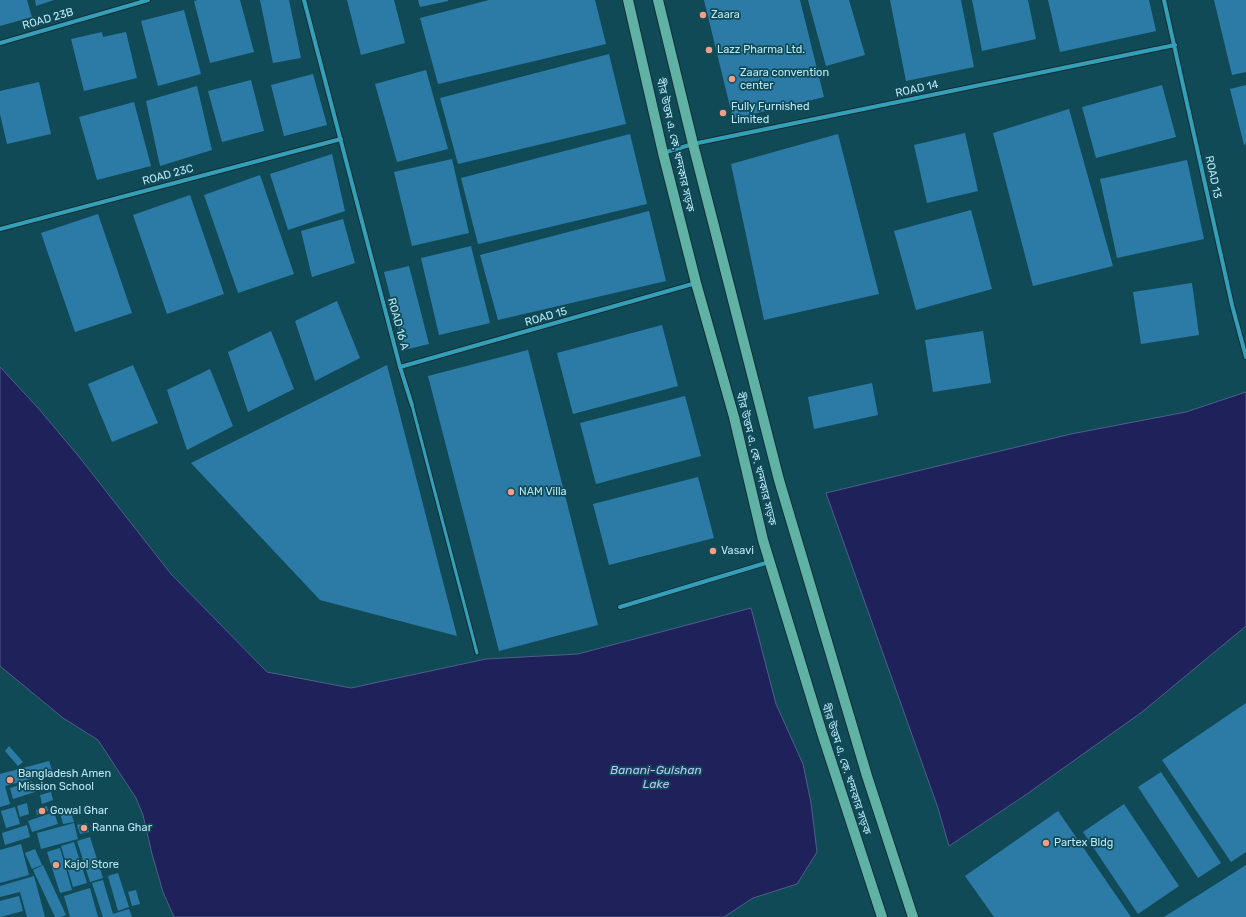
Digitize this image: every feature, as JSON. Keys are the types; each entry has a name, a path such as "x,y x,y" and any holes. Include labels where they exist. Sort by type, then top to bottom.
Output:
{"main road":[{"name":"বীর উত্তম এ. কে. খন্দকার সড়ক","path":"628,0 663,153 696,283 734,417 763,540 822,733 882,917"},
{"name":"বীর উত্তম এ. কে. খন্দকার সড়ক","path":"658,0 693,144 779,480 867,776 913,917"}],"street":[{"name":"ROAD 23B","path":"0,43 148,0"},
{"name":"ROAD 16 A","path":"304,0 400,368 412,405"},
{"name":"ROAD 13","path":"1164,0 1232,305 1246,357"},
{"name":"ROAD 14","path":"663,153 693,144 1175,45"},
{"name":"ROAD 23C","path":"0,229 341,139"},
{"name":"ROAD 15","path":"400,368 696,283"},
{"path":"620,607 770,562"}],"lane":[{"name":"ROAD 16 A","path":"412,405 477,652"}],"water":[{"name":"Banani-Gulshan Lake","path":"0,367 39,409 80,458 171,574 267,672 351,688 486,659 578,654 751,608 776,704 803,764 811,803 817,852 797,884 753,898 724,917 174,917 163,892 143,815 136,798 98,740 63,718 0,666"},
{"path":"1246,392 1246,626 1142,712 1027,794 949,846 938,808 826,493 1071,434 1186,412"}],"building":[{"path":"0,0 27,0 32,17 0,26"},
{"path":"35,0 54,0 36,6"},
{"path":"240,0 254,52 210,63 194,1"},
{"path":"260,0 289,0 301,58 273,63"},
{"path":"347,0 394,0 405,43 361,55"},
{"path":"418,0 448,0 448,1 420,7"},
{"path":"489,0 595,0 606,44 438,84 420,18"},
{"path":"704,0 800,0 824,97 733,119"},
{"path":"808,0 849,0 865,55 826,66"},
{"path":"890,0 961,0 974,67 906,81"},
{"path":"972,0 1028,0 1036,39 982,51"},
{"path":"1048,0 1149,0 1156,31 1060,52"},
{"path":"1214,0 1246,0 1246,72 1232,75"},
{"path":"184,10 201,74 158,86 141,21"},
{"path":"102,32 103,37 126,32 137,78 84,91 71,39"},
{"path":"609,54 626,124 458,164 440,98"},
{"path":"426,70 448,149 397,162 375,84"},
{"path":"313,74 327,125 284,136 271,85"},
{"path":"251,80 264,131 222,142 208,91"},
{"path":"39,82 51,134 7,144 0,114 0,91"},
{"path":"1162,85 1176,137 1096,158 1082,107"},
{"path":"1246,85 1246,144 1244,145 1230,89"},
{"path":"197,86 212,150 160,166 146,101"},
{"path":"134,102 151,166 97,180 79,117"},
{"path":"1069,109 1113,266 1033,286 993,133"},
{"path":"965,133 978,191 927,203 914,145"},
{"path":"630,134 647,204 478,244 461,178"},
{"path":"838,134 879,294 764,320 731,164"},
{"path":"332,154 345,211 288,230 270,174"},
{"path":"452,159 469,233 412,246 394,172"},
{"path":"1187,160 1204,239 1117,258 1100,179"},
{"path":"260,175 294,274 238,293 204,195"},
{"path":"190,195 224,294 167,314 133,215"},
{"path":"971,210 992,289 916,310 894,231"},
{"path":"649,211 666,281 498,320 480,255"},
{"path":"98,214 132,313 75,332 41,233"},
{"path":"343,219 355,263 312,277 301,231"},
{"path":"471,246 490,323 439,335 421,258"},
{"path":"409,266 429,344 404,350 384,272"},
{"path":"1192,283 1199,335 1141,344 1133,292"},
{"path":"337,301 360,358 315,381 295,321"},
{"path":"662,325 678,386 573,414 557,353"},
{"path":"271,331 294,389 248,412 228,352"},
{"path":"983,331 991,383 933,392 925,340"},
{"name":"NAM Villa","path":"528,350 598,625 499,651 428,376"},
{"path":"133,365 158,423 112,442 88,384"},
{"path":"387,365 457,636 320,600 191,463"},
{"path":"210,369 233,426 187,450 167,390"},
{"path":"872,383 878,415 814,429 808,397"},
{"path":"685,396 701,456 596,484 580,423"},
{"path":"698,477 714,538 609,565 593,504"},
{"path":"1246,703 1246,852 1231,862 1162,760"},
{"path":"9,746 23,762 18,766 5,751"},
{"path":"49,761 53,773 5,786 10,804 0,807 0,774"},
{"path":"1161,772 1221,863 1198,878 1138,787"},
{"path":"32,781 35,792 13,799 10,788"},
{"path":"51,792 53,800 42,804 40,795"},
{"path":"27,803 29,814 20,817 17,806"},
{"path":"1124,804 1179,886 1138,914 1083,832"},
{"name":"Gowal Ghar","path":"47,806 48,811 37,815 36,810"},
{"path":"15,807 20,824 6,828 1,811"},
{"path":"70,810 74,822 63,824 60,813"},
{"name":"Partex Bldg","path":"1058,811 1131,917 994,917 965,876"},
{"path":"54,812 58,824 32,832 28,821"},
{"path":"74,823 78,839 41,849 37,833"},
{"path":"87,823 89,832 80,834 77,825"},
{"path":"27,825 30,837 5,845 2,833"},
{"path":"90,837 103,878 90,882 77,841"},
{"path":"74,842 87,883 73,887 61,846"},
{"path":"21,844 29,875 0,883 0,850"},
{"path":"60,848 72,890 60,893 47,852"},
{"path":"35,849 42,865 32,869 25,853"},
{"path":"43,865 66,915 55,917 33,870"},
{"path":"1246,865 1246,917 1164,917"},
{"path":"118,873 129,907 118,911 108,876"},
{"path":"34,876 45,917 27,917 20,892 0,897 0,886"},
{"path":"103,880 113,914 129,909 132,917 103,917 92,883"},
{"path":"90,888 98,917 70,917 64,896"},
{"path":"136,890 140,904 132,906 128,892"},
{"path":"19,896 23,911 0,917 0,901"}],"place":[{"name":"Zaara","path":"703,15"},
{"name":"Lazz Pharma Ltd.","path":"709,50"},
{"name":"Zaara convention center","path":"732,79"},
{"name":"Fully Furnished Limited","path":"723,113"},
{"name":"NAM Villa","path":"511,492"},
{"name":"Vasavi","path":"713,551"},
{"name":"Bangladesh Amen Mission School","path":"10,780"},
{"name":"Gowal Ghar","path":"42,811"},
{"name":"Ranna Ghar","path":"84,828"},
{"name":"Partex Bldg","path":"1046,843"},
{"name":"Kajol Store","path":"56,865"}]}
